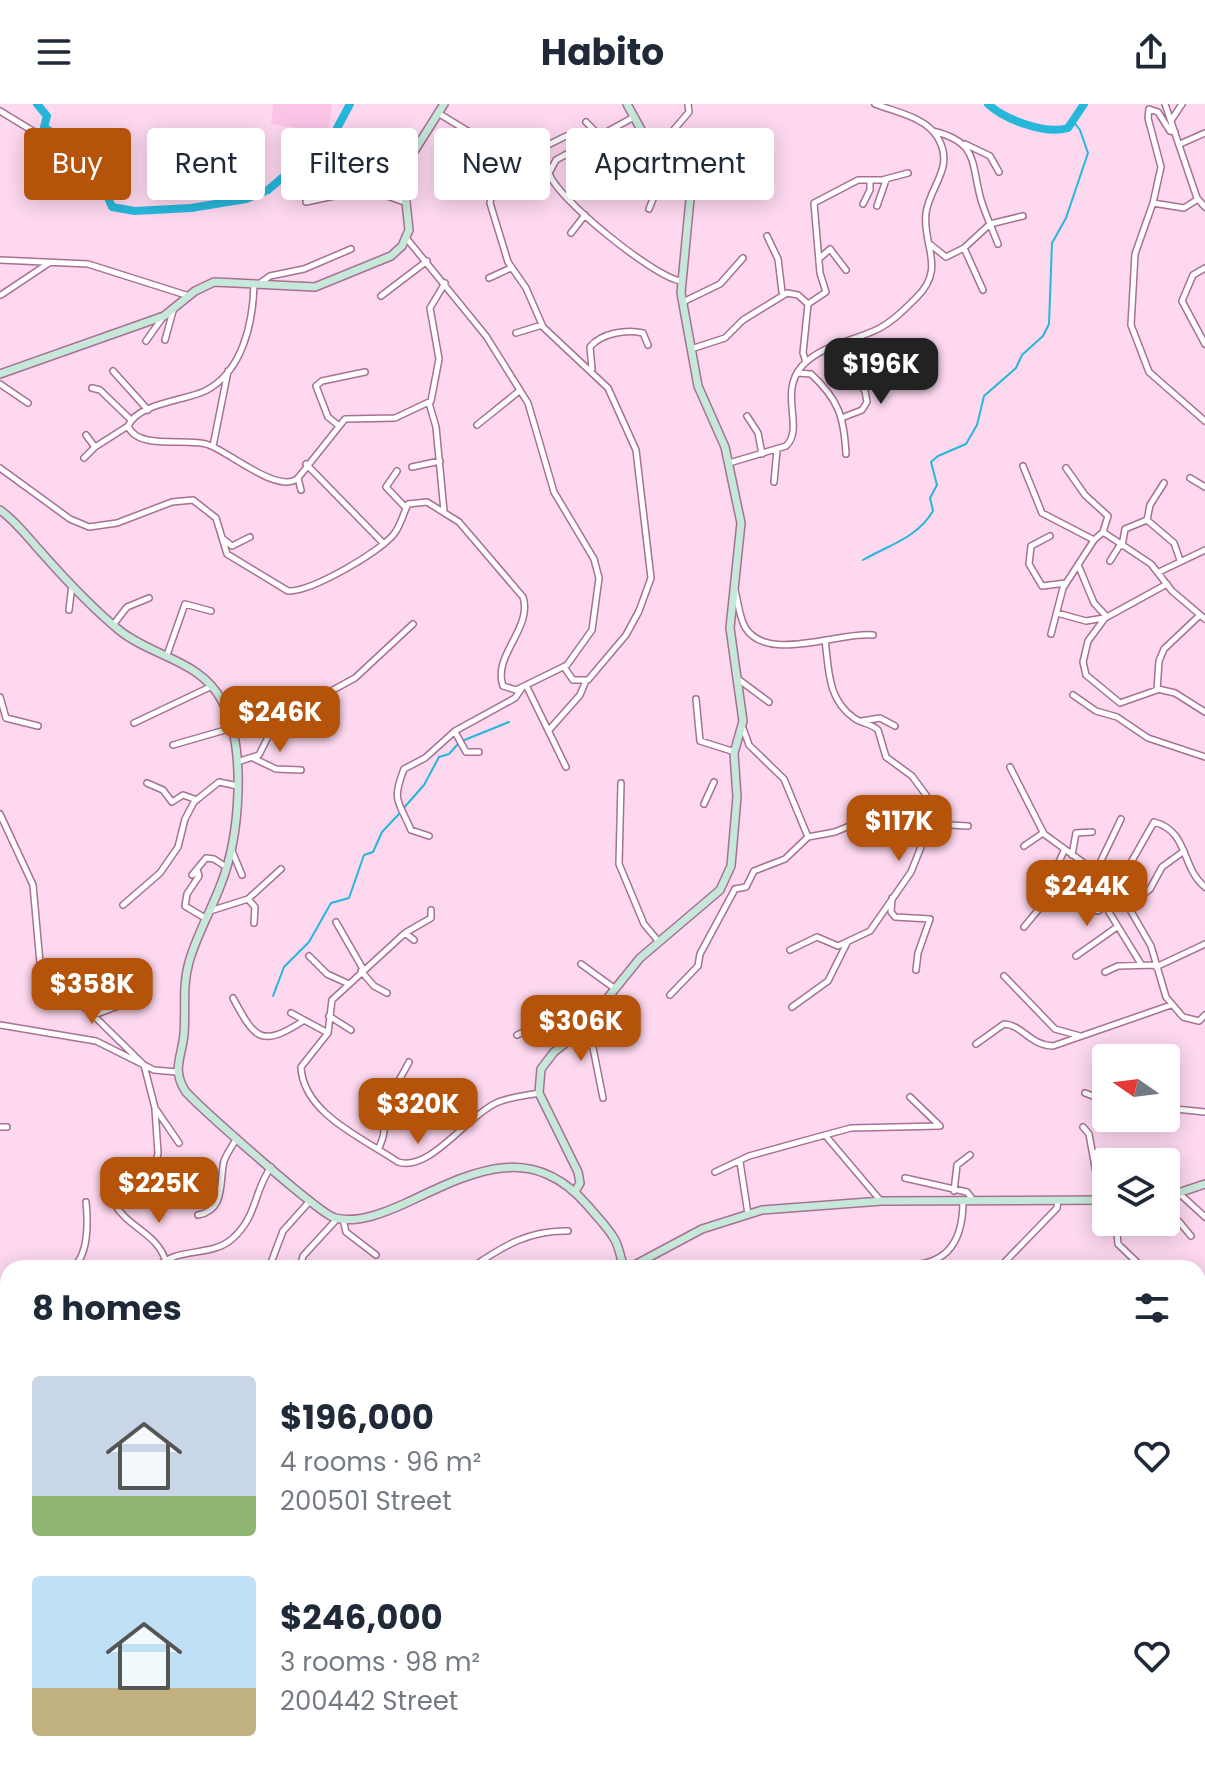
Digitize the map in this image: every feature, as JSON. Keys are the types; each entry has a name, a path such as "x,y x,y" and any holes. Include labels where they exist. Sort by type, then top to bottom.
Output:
{"street":[{"path":"0,468 80,525 108,525 169,503 193,500 213,515 225,550 234,560 276,587 293,591 325,579 384,544 397,530 406,508 413,501 424,501 444,511 463,527 523,597 522,621 500,677 506,689 525,686 564,667 592,630 599,578 594,559 554,492 532,412 486,336 407,239 405,175 408,161 444,104"},
{"path":"627,104 638,128"},
{"path":"675,128 689,112 688,104"},
{"path":"875,104 915,119 932,131 990,156 999,172"},
{"path":"1165,104 1198,199 1205,207"},
{"path":"1171,120 1182,104"},
{"path":"1175,132 1170,131 1158,112 1149,109 1148,118 1161,167 1153,203 1135,254 1132,331 1149,372 1205,421"},
{"path":"0,111 28,128"},
{"path":"438,113 463,128"},
{"path":"614,128 632,118"},
{"path":"586,122 592,128"},
{"path":"729,463 786,446 793,435 790,396 797,373 806,362 885,325 918,297 926,285 934,262 926,210 942,179 944,163 939,140 932,131"},
{"path":"1180,144 1205,133"},
{"path":"964,143 971,153 980,199 998,244"},
{"path":"550,171 556,160 566,155"},
{"path":"808,304 826,293 814,203 858,180 886,179 908,173"},
{"path":"550,175 556,188 623,249 664,277 681,281"},
{"path":"877,206 886,179"},
{"path":"863,204 870,190 870,180"},
{"path":"306,202 367,189 407,203"},
{"path":"1153,203 1182,208 1198,199"},
{"path":"490,200 511,268 526,288 542,325 591,370 616,402 636,450 651,575 639,611 626,635 549,730"},
{"path":"649,209 653,200"},
{"path":"690,200 681,281 690,349 698,386 729,463 742,537 730,628 743,728 749,745 784,779 808,837"},
{"path":"571,233 585,215"},
{"path":"930,244 943,257 964,248 990,224 1023,216"},
{"path":"767,236 778,259 782,292"},
{"path":"0,374 105,334 164,316 189,296 214,282 315,287 386,259 407,239"},
{"path":"964,248 983,290"},
{"path":"213,446 228,370 247,336 257,284 270,276 304,269 351,249"},
{"path":"820,258 830,249 846,270"},
{"path":"683,302 720,284 743,258"},
{"path":"0,260 97,266 189,296"},
{"path":"381,296 427,261"},
{"path":"1,295 49,263"},
{"path":"489,278 511,268"},
{"path":"1205,268 1193,275 1182,301 1205,344"},
{"path":"444,511 440,461 429,403 436,388 439,359 430,308 436,293 445,283"},
{"path":"782,292 798,295 808,304"},
{"path":"690,349 725,338 743,320 764,309 782,292"},
{"path":"806,362 803,353 808,304"},
{"path":"165,340 173,310"},
{"path":"146,341 164,316"},
{"path":"516,333 542,325"},
{"path":"591,370 590,347 596,341 632,330 643,333 648,345"},
{"path":"84,458 148,410 204,392 228,370"},
{"path":"113,371 148,410"},
{"path":"338,425 329,420 316,386 322,381 365,372"},
{"path":"797,373 814,376 844,417 846,454"},
{"path":"844,417 862,410 867,402 865,391 851,374"},
{"path":"0,384 28,403"},
{"path":"92,388 102,391 130,423 132,433 144,439 192,441 213,446 261,475 289,482 298,478 338,425 351,418 395,418 429,403"},
{"path":"477,425 518,392"},
{"path":"747,416 758,433 762,454"},
{"path":"86,435 95,447"},
{"path":"774,482 777,450"},
{"path":"412,467 440,461"},
{"path":"306,464 384,544"},
{"path":"1023,466 1042,513 1094,540"},
{"path":"1051,634 1067,582 1108,522 1107,515 1085,495 1066,468"},
{"path":"397,471 386,487 406,508"},
{"path":"298,478 301,490"},
{"path":"1190,478 1205,487"},
{"path":"1147,520 1150,505 1164,483"},
{"path":"0,510 16,522 113,625 167,655 212,686 233,728 240,761 238,786 226,867 188,965 184,1035 177,1072 193,1099 309,1202 341,1219 349,1235 376,1255"},
{"path":"1110,561 1121,545 1125,529 1147,520"},
{"path":"1147,520 1174,543 1180,560"},
{"path":"1103,532 1159,572 1167,584 1202,617 1164,649 1157,669 1158,689"},
{"path":"1050,536 1031,546 1029,564 1042,586 1067,582"},
{"path":"221,537 232,546 250,537"},
{"path":"1159,572 1205,550"},
{"path":"1079,567 1094,603 1106,618"},
{"path":"69,610 72,584"},
{"path":"1120,703 1086,675 1083,667 1091,635 1106,618 1167,584"},
{"path":"734,585 743,623 752,635 793,645 856,633 873,635"},
{"path":"113,625 127,607 149,598"},
{"path":"167,655 184,607 191,603 211,611"},
{"path":"1057,613 1086,621 1106,618"},
{"path":"240,761 262,752 276,721 355,678 413,624"},
{"path":"790,950 798,949 817,937 833,946 867,934 920,854 929,805 926,795 912,776 886,757 878,730 861,722 843,706 829,681 825,640"},
{"path":"564,667 573,680 585,682"},
{"path":"737,679 769,702"},
{"path":"134,723 212,686"},
{"path":"525,686 566,767"},
{"path":"429,836 411,830 398,810 395,795 404,769 425,758 455,731 515,698 525,686"},
{"path":"1120,703 1158,689 1175,693 1205,712"},
{"path":"1073,695 1096,711 1117,717 1158,742 1205,757"},
{"path":"0,697 6,718 38,726"},
{"path":"696,699 700,741 735,752"},
{"path":"1117,717 1120,703"},
{"path":"861,722 880,718 895,726"},
{"path":"173,745 233,728"},
{"path":"575,1192 580,1183 578,1172 539,1093 541,1069 548,1057 588,1022 614,988 659,942 713,897 726,882 731,866 737,797 735,752 743,728"},
{"path":"455,731 466,752 479,752"},
{"path":"253,758 276,769 301,770"},
{"path":"1010,767 1042,832 1064,851 1097,869 1116,886 1151,946 1171,1005 1190,1021 1199,1021 1205,1015"},
{"path":"706,781 709,789"},
{"path":"123,905 160,873 178,847 185,819 197,800 219,782 238,786"},
{"path":"704,804 714,782"},
{"path":"147,783 163,790 172,802 183,795 197,800"},
{"path":"621,783 619,864 644,924 659,942"},
{"path":"0,814 33,885 41,974 93,1015 144,1065 155,1108 158,1153 152,1181 146,1188 117,1199 114,1205 157,1241 165,1259 178,1253 217,1247 233,1238 251,1216 261,1182 272,1166"},
{"path":"726,882 735,889 746,887 754,871 785,859 808,837 835,832 878,814 926,825 968,826"},
{"path":"1097,869 1121,819"},
{"path":"1141,964 1109,912 1116,886 1154,822 1177,836 1195,877 1205,887"},
{"path":"1024,846 1042,832"},
{"path":"1072,855 1076,833 1092,832"},
{"path":"229,846 242,875"},
{"path":"1024,927 1049,897 1048,887 1064,851"},
{"path":"1128,906 1150,889 1162,867 1184,851"},
{"path":"226,867 206,858 197,867 192,875 198,872 199,876 187,894 187,909 207,915 248,899 281,869"},
{"path":"670,995 698,966 700,954 735,889"},
{"path":"892,898 891,912 895,917 930,919 918,953 916,970"},
{"path":"248,899 255,907 254,923"},
{"path":"1092,910 1098,911 1110,903"},
{"path":"431,910 431,918 405,933 332,1000 328,1033 301,1067 306,1084 331,1120 398,1162 416,1163 496,1103 539,1093"},
{"path":"336,922 362,970 374,986 387,993"},
{"path":"1076,956 1117,927"},
{"path":"405,933 414,940"},
{"path":"792,1007 828,981 848,942"},
{"path":"1105,972 1141,964 1156,966 1205,944"},
{"path":"309,956 327,974 349,984"},
{"path":"581,964 614,988"},
{"path":"1004,976 1055,1029 1081,1036"},
{"path":"93,1015 115,1010 129,1002 127,996 104,981"},
{"path":"233,998 250,1029 262,1037 276,1037 303,1021"},
{"path":"976,1044 1004,1024 1015,1026 1033,1042 1048,1046 1171,1005"},
{"path":"291,1013 328,1033"},
{"path":"328,1016 351,1030"},
{"path":"588,1022 603,1098"},
{"path":"0,1025 82,1038 118,1050 144,1065 177,1072"},
{"path":"517,1035 536,1026 565,1044"},
{"path":"118,1050 121,1040"},
{"path":"379,1148 388,1127 385,1119 391,1094 409,1062"},
{"path":"1085,1093 1092,1096"},
{"path":"715,1172 851,1128 940,1126 910,1097"},
{"path":"155,1108 179,1143"},
{"path":"1180,1109 1205,1112"},
{"path":"1083,1127 1089,1134 1092,1148"},
{"path":"825,1135 882,1201"},
{"path":"198,1215 212,1210 221,1195 225,1160 237,1137"},
{"path":"954,1191 957,1165 970,1155"},
{"path":"740,1162 748,1214"},
{"path":"302,1260 341,1219 385,1212 460,1178 497,1168 532,1168 546,1173 575,1192 609,1231 621,1260"},
{"path":"905,1178 970,1193 974,1201"},
{"path":"1205,1184 1181,1195 1205,1217"},
{"path":"1007,1260 1057,1208 1058,1200"},
{"path":"647,1259 702,1229 748,1214 795,1206 882,1201 1092,1200"},
{"path":"932,1260 950,1249 959,1235 963,1201"},
{"path":"81,1260 88,1223 86,1202"},
{"path":"272,1260 283,1231 309,1202"},
{"path":"1180,1223 1191,1236"},
{"path":"484,1260 516,1240 549,1231 568,1231"},
{"path":"1117,1236 1118,1244 1134,1260"}],"shaded area":[{"path":"273,104 332,104 329,128 271,124"}],"waterway":[{"path":"37,104 47,116 44,127 91,158 112,207 135,211 191,208 246,199 268,190 335,132 350,104"},
{"path":"988,104 1025,124 1059,130 1068,128 1084,104"},
{"path":"863,560 902,540 926,520 933,511 930,498 937,485 931,462 966,444 977,425 984,396 1016,368 1022,355 1043,336 1049,324 1052,243 1066,218 1088,153 1080,130 1073,121"},
{"path":"462,741 509,722"},
{"path":"402,810 424,785 439,757 449,754 458,744"},
{"path":"273,996 284,967 309,942 331,903 349,898 364,855 373,852 382,832 399,814"},
{"path":"275,991 276,987"}]}
